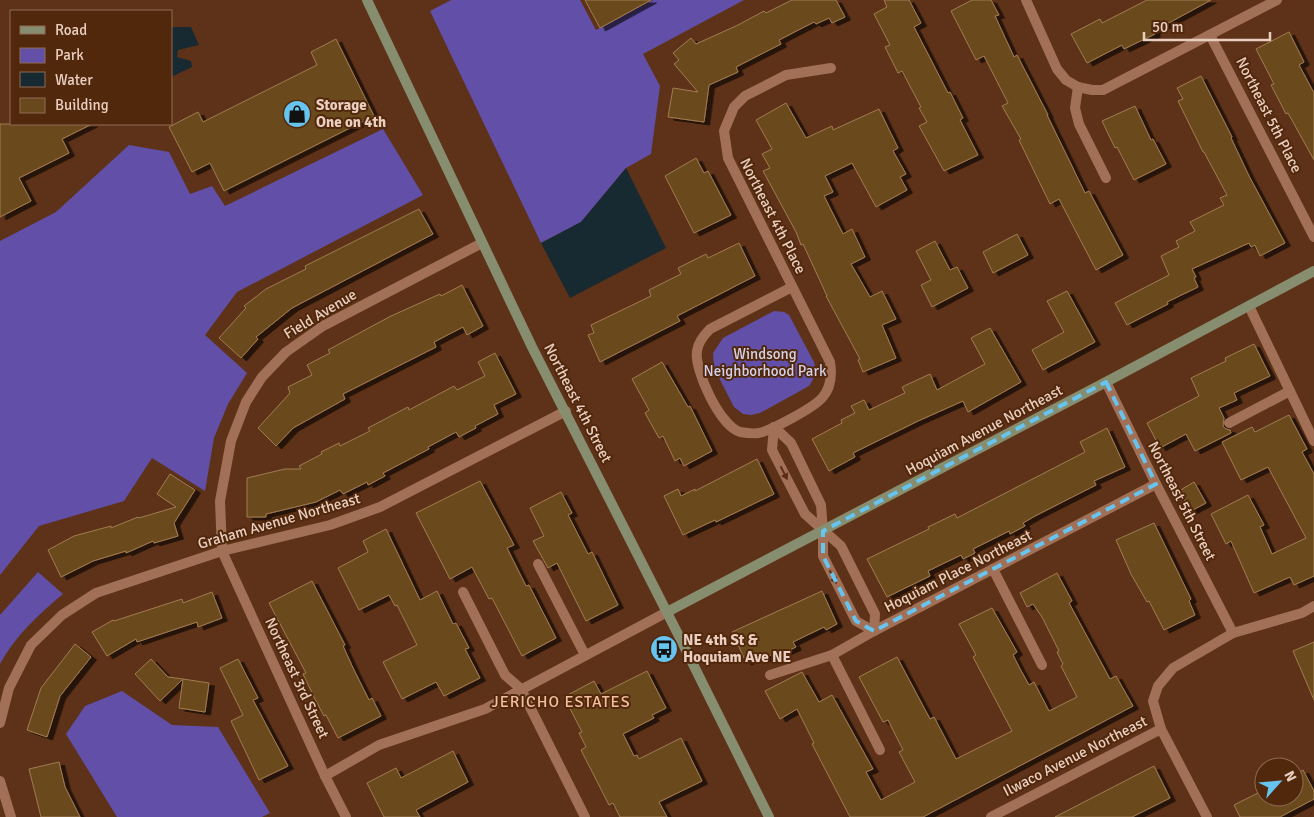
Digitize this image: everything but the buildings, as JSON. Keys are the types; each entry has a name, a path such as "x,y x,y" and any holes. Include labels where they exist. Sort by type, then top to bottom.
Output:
{"main road":[{"name":"Northeast 4th Street","path":"368,0 482,243 768,817"},
{"name":"Hoquiam Avenue Northeast","path":"667,612 824,531 1314,271"}],"street":[{"path":"1026,0 1057,68 1066,80 1078,87 1092,90 1104,90 1277,0"},
{"name":"Northeast 5th Place","path":"1210,35 1314,237"},
{"name":"Northeast 4th Place","path":"792,287 710,329 702,337 697,349 696,361 699,372 721,415 730,426 739,431 760,433 813,405 823,397 832,374 830,362 728,158 724,131 734,108 745,96 786,75 830,68"},
{"path":"1078,87 1075,108 1078,124 1106,178"},
{"name":"Field Avenue","path":"222,551 220,501 231,441 246,402 262,377 286,352 323,326 482,243"},
{"path":"1249,306 1314,441"},
{"name":"Northeast 5th Street","path":"1106,382 1233,633"},
{"path":"1229,423 1290,391"},
{"name":"Graham Avenue Northeast","path":"0,723 9,688 31,645 62,615 96,593 222,551 330,525 380,507 566,411"},
{"path":"774,427 772,450 805,514 824,531 841,546 875,614 874,631 856,621 823,556 824,531 821,505 791,443 774,427"},
{"name":"Hoquiam Place Northeast","path":"770,674 832,655 874,631 1156,484"},
{"name":"Northeast 3rd Street","path":"222,551 325,776 346,817"},
{"path":"538,564 585,655"},
{"path":"993,569 1042,665"},
{"path":"463,592 505,675 521,689 585,817"},
{"name":"Ilwaco Avenue Northeast","path":"991,817 1162,729 1153,700 1158,686 1173,668 1233,633 1302,613 1314,606"},
{"path":"325,776 379,745 485,708 667,612"},
{"path":"832,655 880,750"},
{"path":"1162,729 1207,817"},
{"path":"0,781 11,817"}],"highlighted area":[{"path":"1106,382 1156,484 874,631 856,621 823,556 823,531"}],"green space":[{"path":"451,0 580,0 596,30 653,0 744,0 643,54 660,86 651,154 626,168 581,222 541,243 430,11"},
{"path":"383,129 423,195 237,292 205,335 247,373 228,404 214,438 205,491 152,458 124,501 39,526 0,575 0,241 56,212 129,145 169,152 190,194 212,186 225,206"},
{"name":"Windsong Neighborhood Park","path":"774,311 784,312 789,315 814,362 815,374 809,386 760,413 743,414 734,407 714,368 713,353 723,338"},
{"path":"38,572 63,594 28,626 0,664 0,615"},
{"path":"122,691 172,725 218,727 270,813 262,817 117,817 66,734 85,706"}],"water":[{"path":"172,27 191,27 199,45 178,50 177,57 191,61 192,67 172,77"},
{"path":"626,168 666,248 570,298 541,243 581,222"}],"place":[{"name":"Storage One on 4th","path":"297,114"},
{"name":"NE 4th St & Hoquiam Ave NE","path":"664,649"}],"district":[{"name":"JERICHO ESTATES","path":"561,702"}]}
